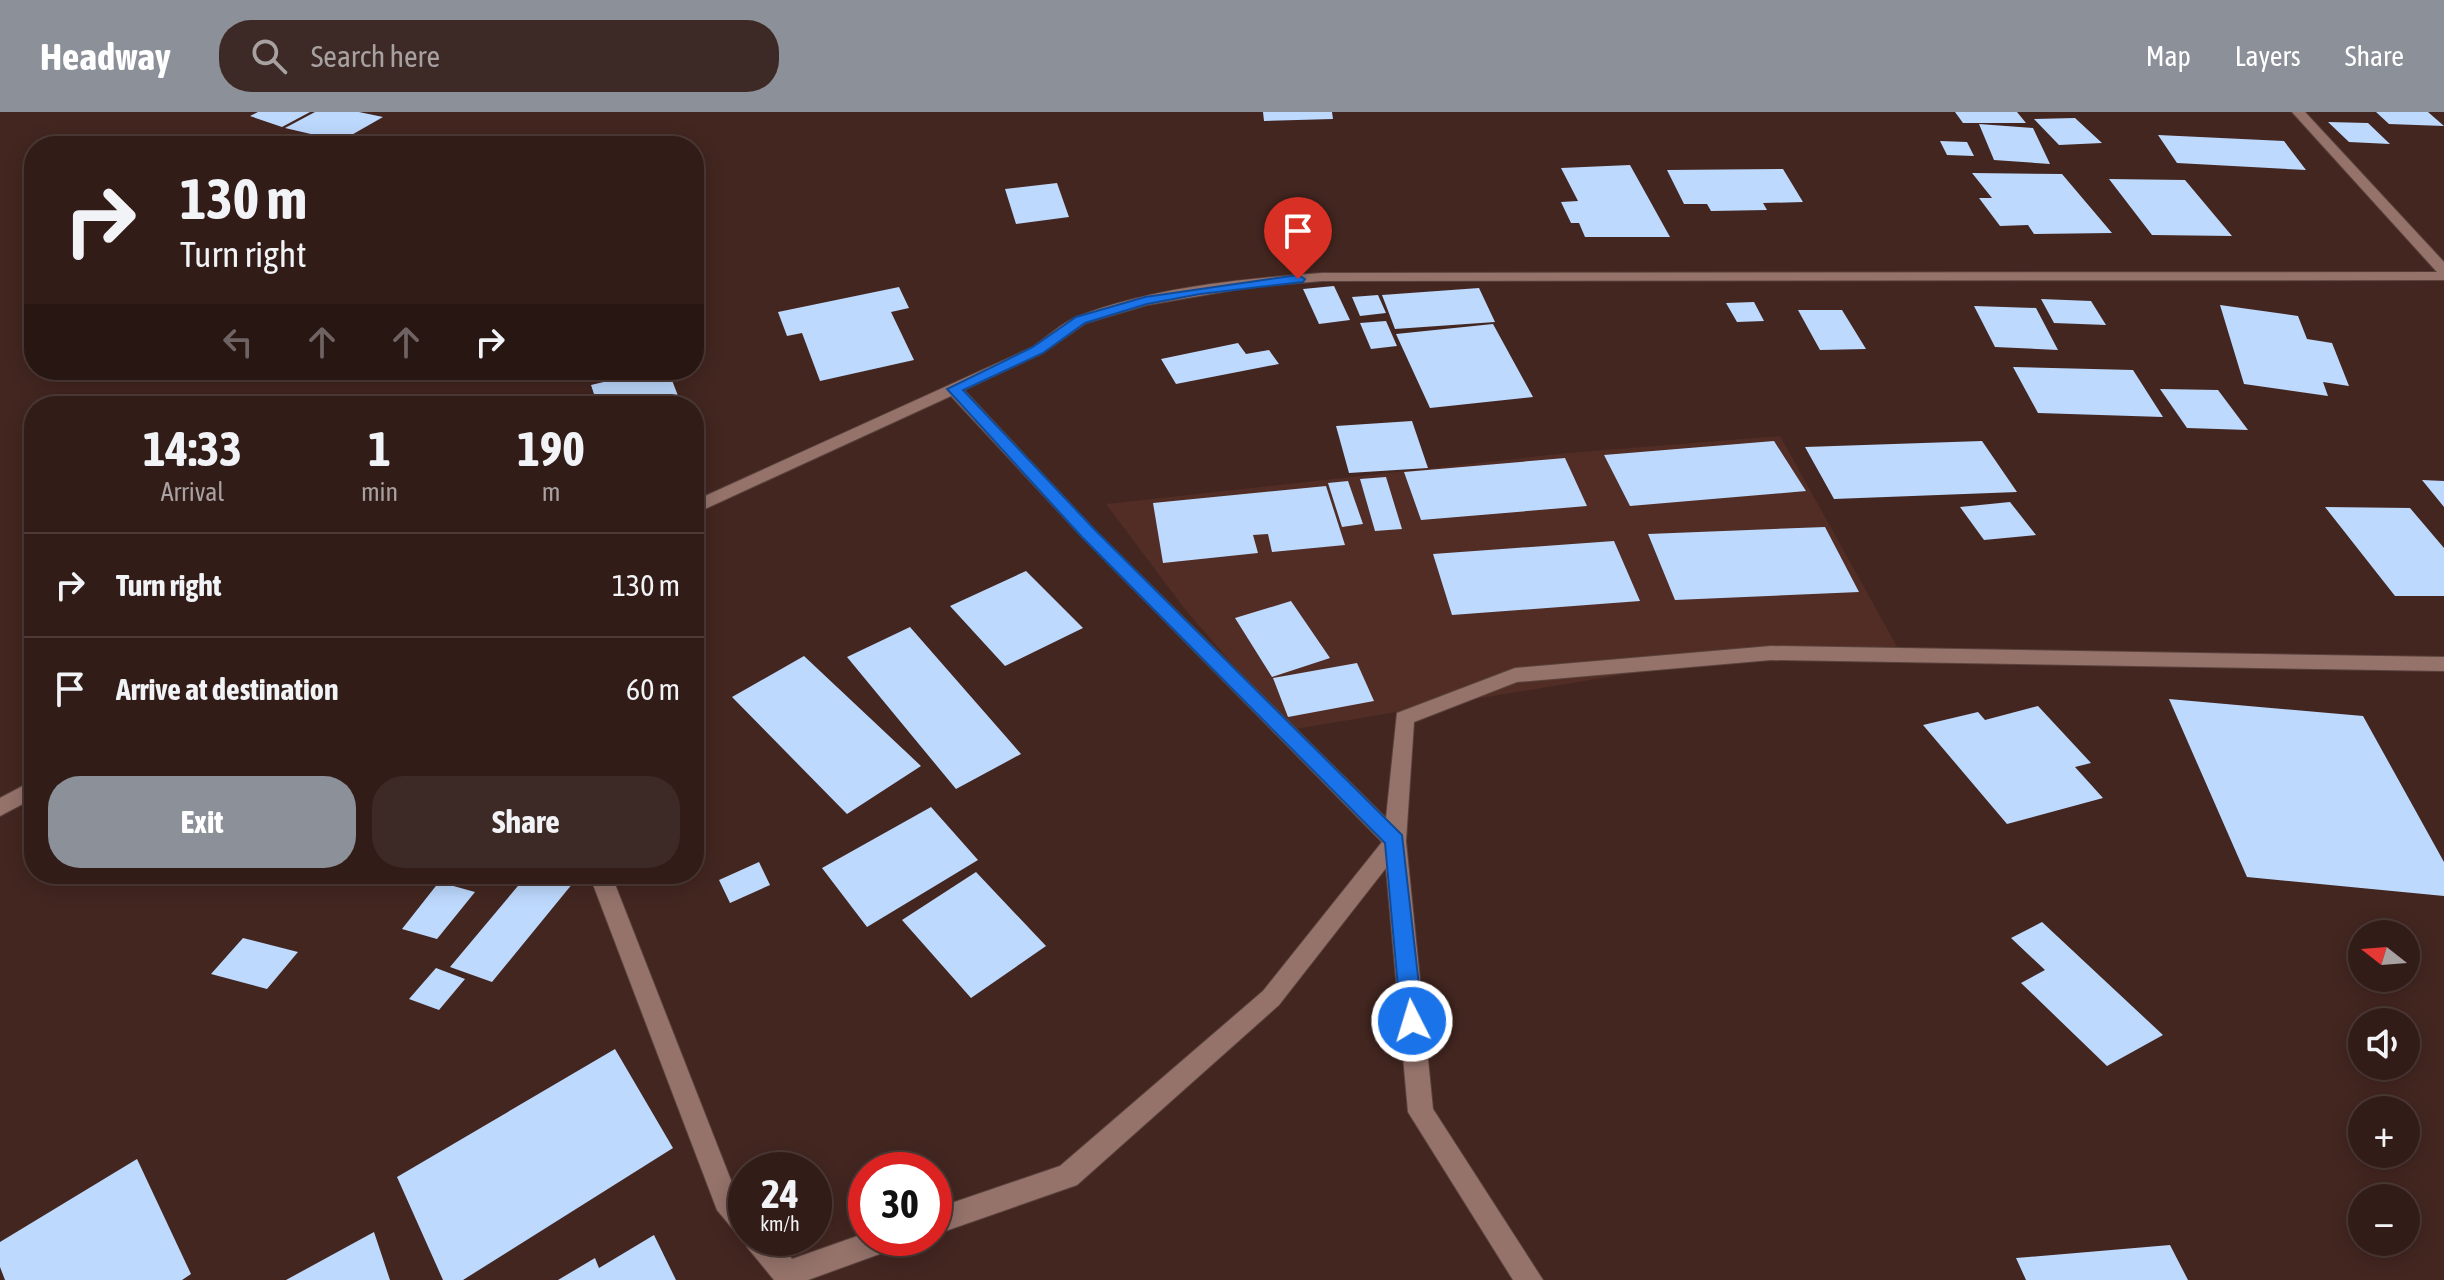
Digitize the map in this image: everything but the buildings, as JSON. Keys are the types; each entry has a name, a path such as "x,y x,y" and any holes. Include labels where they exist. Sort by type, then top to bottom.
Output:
{"street":[{"path":"2298,112 2444,274"},
{"path":"704,503 1038,350 1081,320 1145,301 1265,281 1322,277 2444,274"},
{"path":"954,389 1088,533 1395,841"},
{"path":"1529,1280 1421,1112 1395,841 1404,718 1515,675 1771,653 2444,664"},
{"path":"0,808 24,794"},
{"path":"952,1216 1068,1176 1271,998 1395,841"},
{"path":"604,884 728,1203"},
{"path":"772,1256 787,1274 848,1252"}],"shaded area":[{"path":"1780,436 1900,652 1674,666 1289,730 1184,608 1106,504 1568,453"}],"route":[{"path":"1298,279 1200,290 1145,301 1081,320 1038,350 954,389 1088,533 1395,841 1412,1021"}]}
